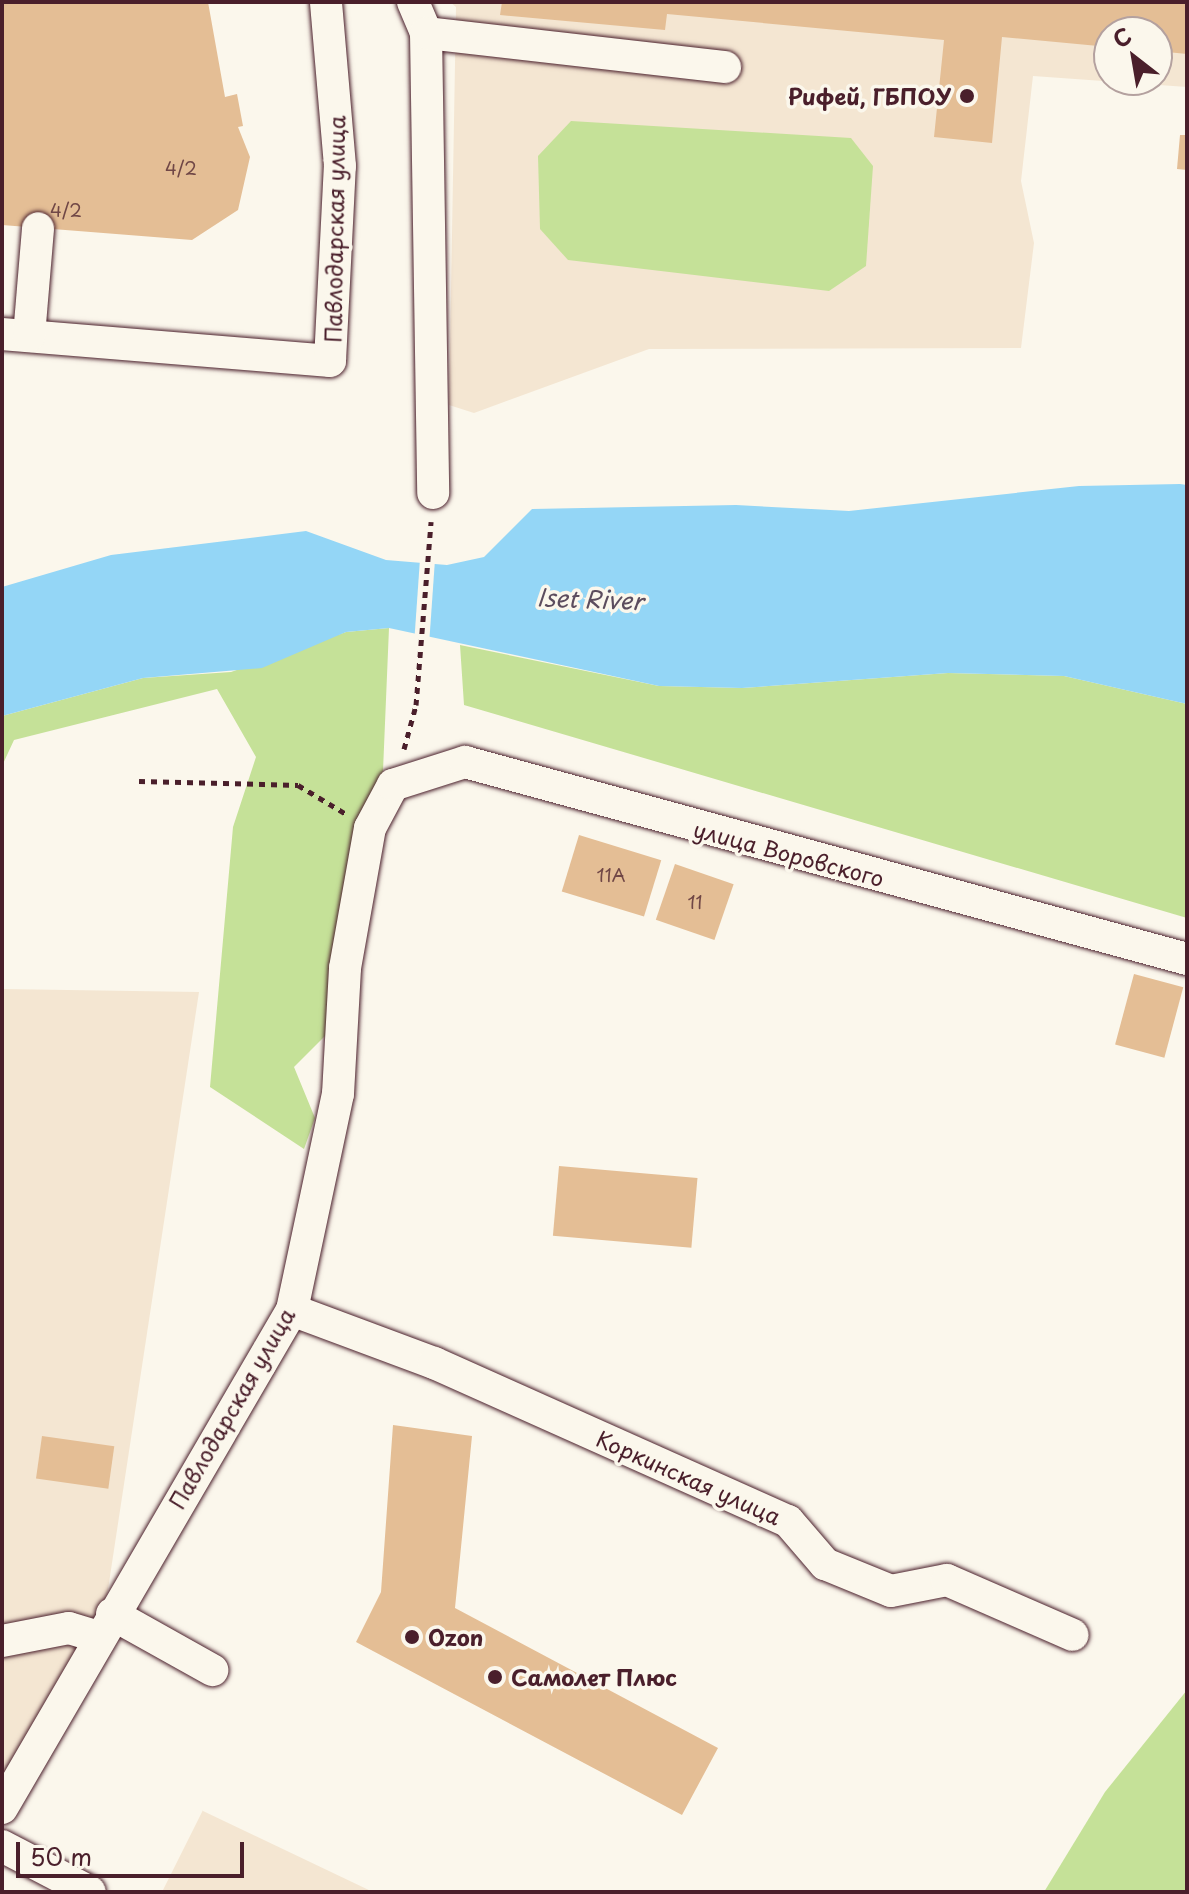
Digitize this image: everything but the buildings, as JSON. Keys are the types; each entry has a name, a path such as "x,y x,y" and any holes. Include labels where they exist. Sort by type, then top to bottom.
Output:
{"street":[{"name":"Павлодарская улица","path":"16,335 330,361 340,166 326,2"},
{"path":"433,493 417,13 725,67"},
{"path":"16,335 38,228"},
{"name":"улица Воровского","path":"393,785 465,762 1187,959"},
{"name":"Павлодарская улица","path":"2,1808 105,1626 292,1310 338,1094 345,968 370,828 393,785"},
{"name":"Коркинская улица","path":"292,1310 434,1363 788,1521 825,1564 891,1591 947,1580 1073,1635"},
{"path":"2,1641 69,1628 105,1626 212,1670"},
{"path":"2,1846 90,1892"}],"path":[{"path":"393,785 416,705 433,493"},
{"path":"139,781 298,785 370,828"}],"shaded area":[{"path":"450,2 1187,2 1187,87 1173,86 1173,16 1093,16 1093,80 1033,76 1021,181 1034,243 1021,348 649,349 474,413 449,405 456,7"},
{"path":"2,989 199,992 103,1622 2,1807"},
{"path":"203,1811 373,1892 162,1892"}],"green space":[{"path":"571,121 851,138 873,166 866,266 829,291 568,260 540,229 538,156"},
{"path":"389,628 383,771 354,834 326,1035 294,1067 315,1118 304,1149 210,1087 233,827 256,757 217,689 14,740 2,766 2,716 143,678 231,672 346,632"},
{"path":"460,645 659,686 742,688 948,673 1064,676 1187,704 1187,918 464,705"},
{"path":"1187,1690 1187,1892 1044,1892 1105,1792"}],"water":[{"name":"Iset River","path":"1187,485 1187,704 1064,676 948,673 742,688 659,686 389,628 346,632 262,668 143,678 2,716 2,587 111,555 306,531 386,560 447,565 484,557 532,509 736,505 849,511 1079,486"}],"pier":[{"path":"420,559 435,560 429,639 414,638"}],"place":[{"name":"Рифей, ГБПОУ","path":"967,96"},
{"name":"Ozon","path":"412,1637"},
{"name":"Самолет Плюс","path":"495,1677"}]}
